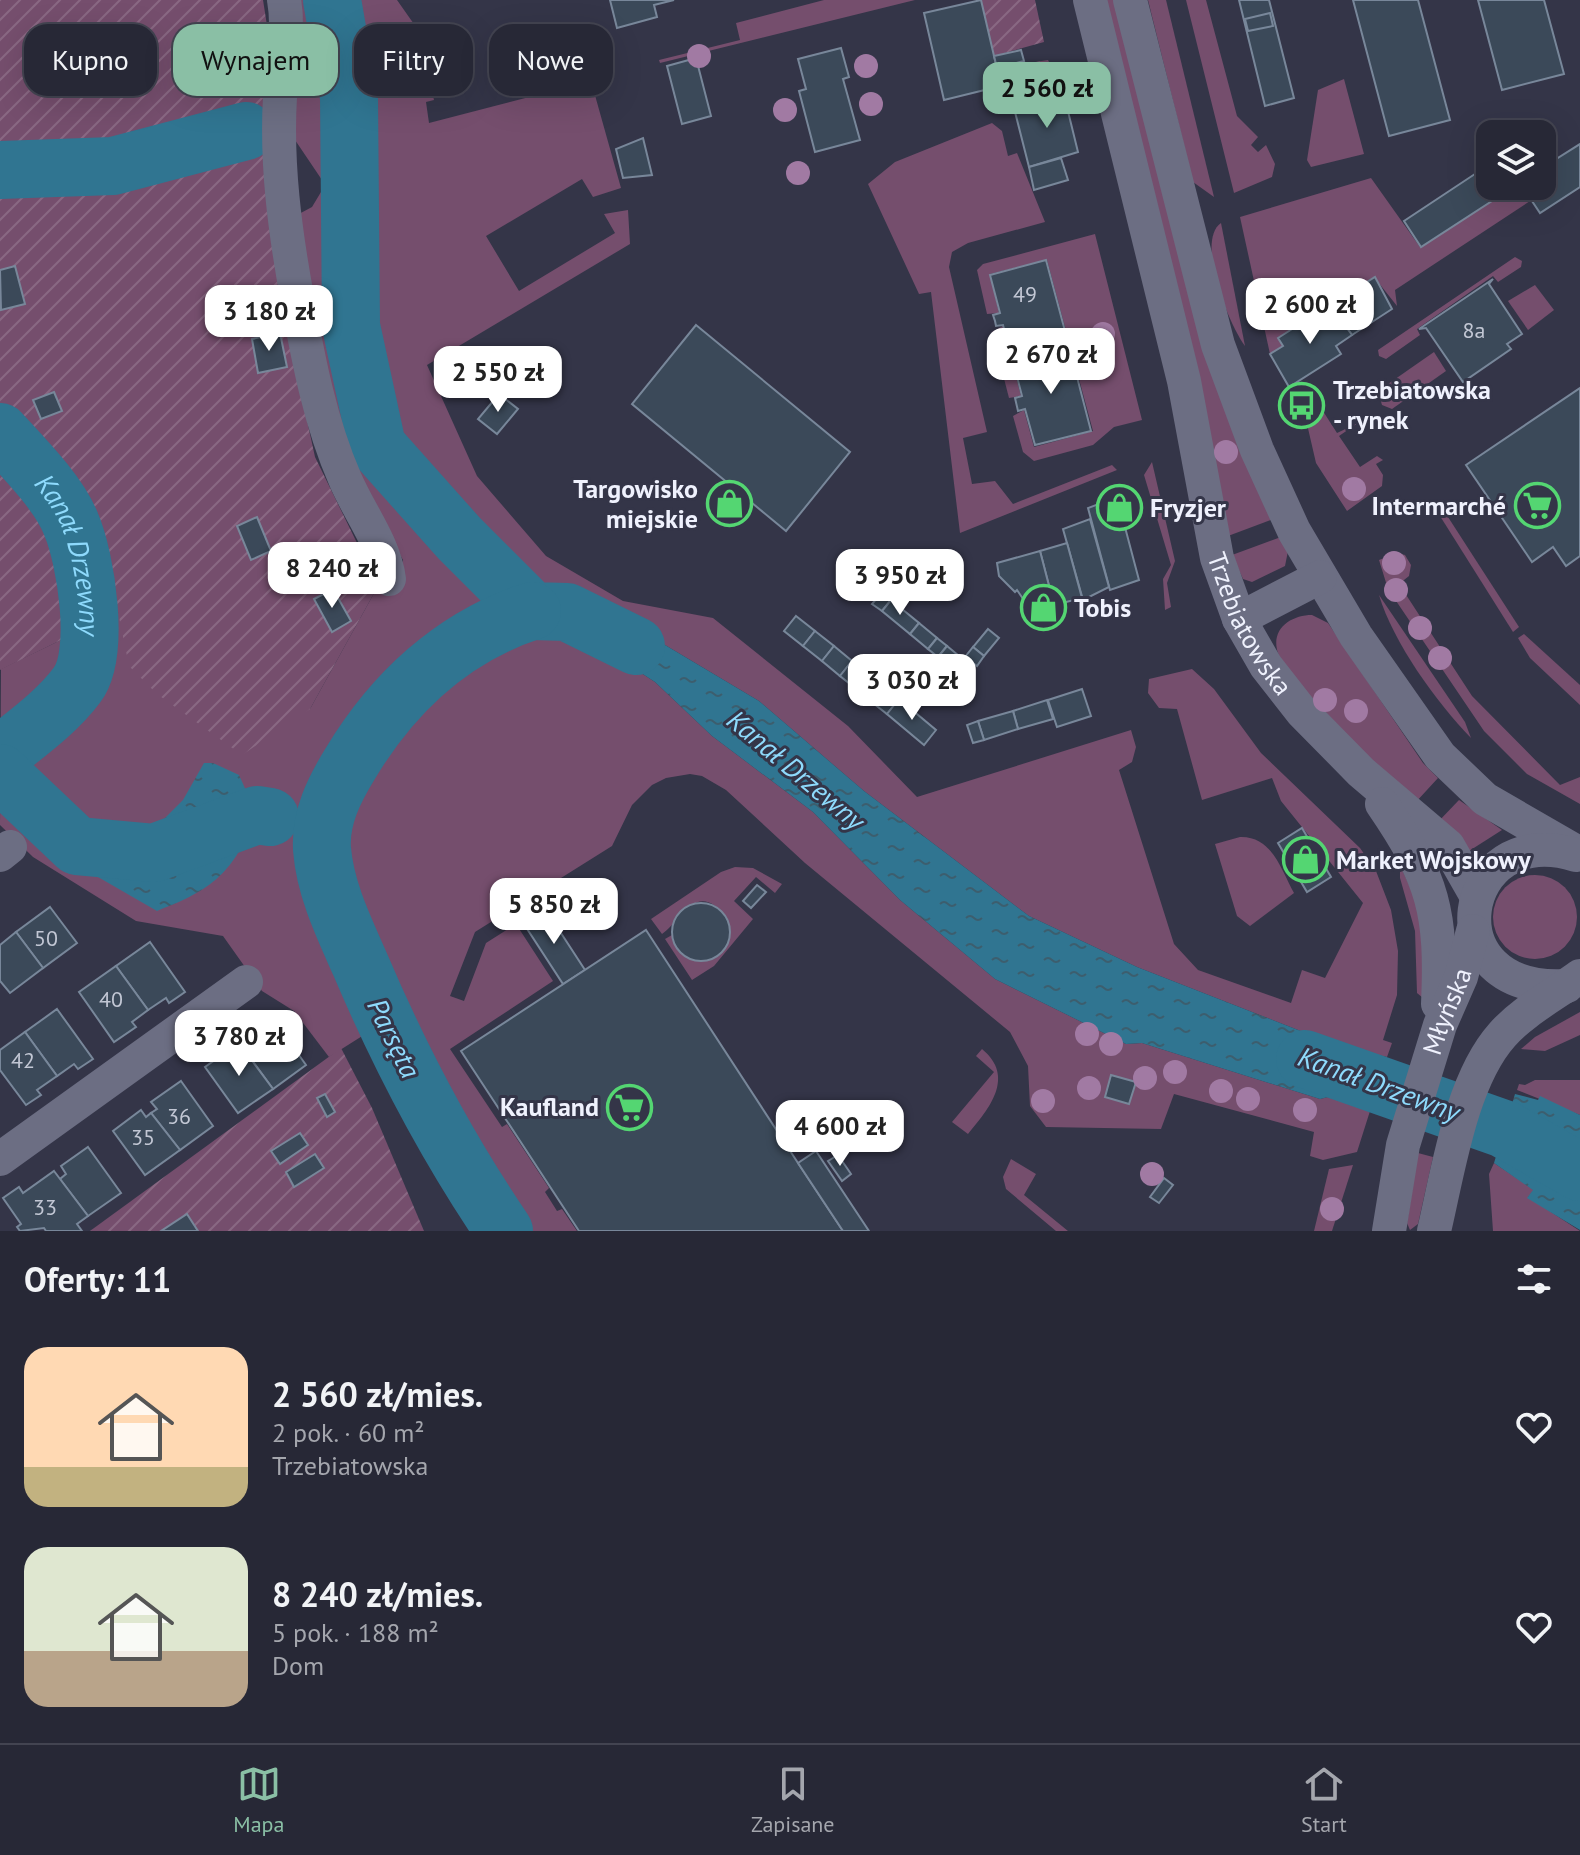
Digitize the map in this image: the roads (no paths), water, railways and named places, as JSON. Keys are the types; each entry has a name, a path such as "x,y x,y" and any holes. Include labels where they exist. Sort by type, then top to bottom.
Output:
{"street":[{"path":"284,0 288,23 280,97 280,187 297,296 324,422 345,479 387,562 389,579"},
{"name":"Trzebiatowska","path":"1090,0 1184,381 1215,549 1239,619 1266,666 1289,697 1361,772 1448,846 1476,895"},
{"path":"1130,0 1218,345 1257,450 1320,577 1414,721 1450,766 1492,804 1580,855"},
{"path":"1239,619 1320,577"},
{"path":"1361,772 1412,849 1429,884 1439,926 1435,1041"},
{"path":"1476,895 1495,870 1523,854 1544,850 1580,855"},
{"name":"Młyńska","path":"1389,1231 1403,1145 1435,1041 1451,1006 1473,931 1476,895"},
{"path":"1473,931 1492,960 1510,975 1532,984 1573,981"},
{"name":"Młyńska","path":"1434,1231 1450,1160 1478,1072 1495,1043 1514,1023 1573,981"},
{"path":"0,1159 246,982"}],"water":[{"path":"572,598 655,639 759,701 864,791 1029,916 1137,967 1339,1046 1387,1057 1370,1111 1328,1097 1320,1099 1142,1043 1126,1044 995,979 900,900 813,812 712,736 655,682 604,649 565,632"},
{"path":"204,763 213,763 239,775 257,815 230,865 208,886 157,911 72,862 84,835 150,833 183,800"},
{"path":"1515,1094 1538,1100 1540,1096 1580,1115 1580,1230 1527,1198 1533,1190 1494,1163"}],"waterway":[{"name":"Kanał Drzewny","path":"332,0 349,97 351,326 377,446 459,538 532,611 567,612 636,646"},
{"name":"Kanał Drzewny","path":"0,170 113,166 246,131"},
{"name":"Kanał Drzewny","path":"0,432 49,488 71,524 86,582 90,630 84,671 77,685 51,713 0,755"},
{"name":"Parsęta","path":"504,1231 443,1134 391,1033 336,908 327,879 322,838 329,805 344,774 367,738 405,692 450,652 503,622 532,611"},
{"path":"0,773 77,846 154,853 257,815 270,817"},
{"name":"Kanał Drzewny","path":"1305,1059 1504,1129 1580,1172"}],"place":[{"name":"Trzebiatowska - rynek","path":"1302,405"},
{"name":"Targowisko miejskie","path":"729,504"},
{"name":"Intermarché","path":"1537,506"},
{"name":"Fryzjer","path":"1119,508"},
{"name":"Tobis","path":"1043,608"},
{"name":"Market Wojskowy","path":"1305,860"},
{"name":"Kaufland","path":"630,1107"}]}
